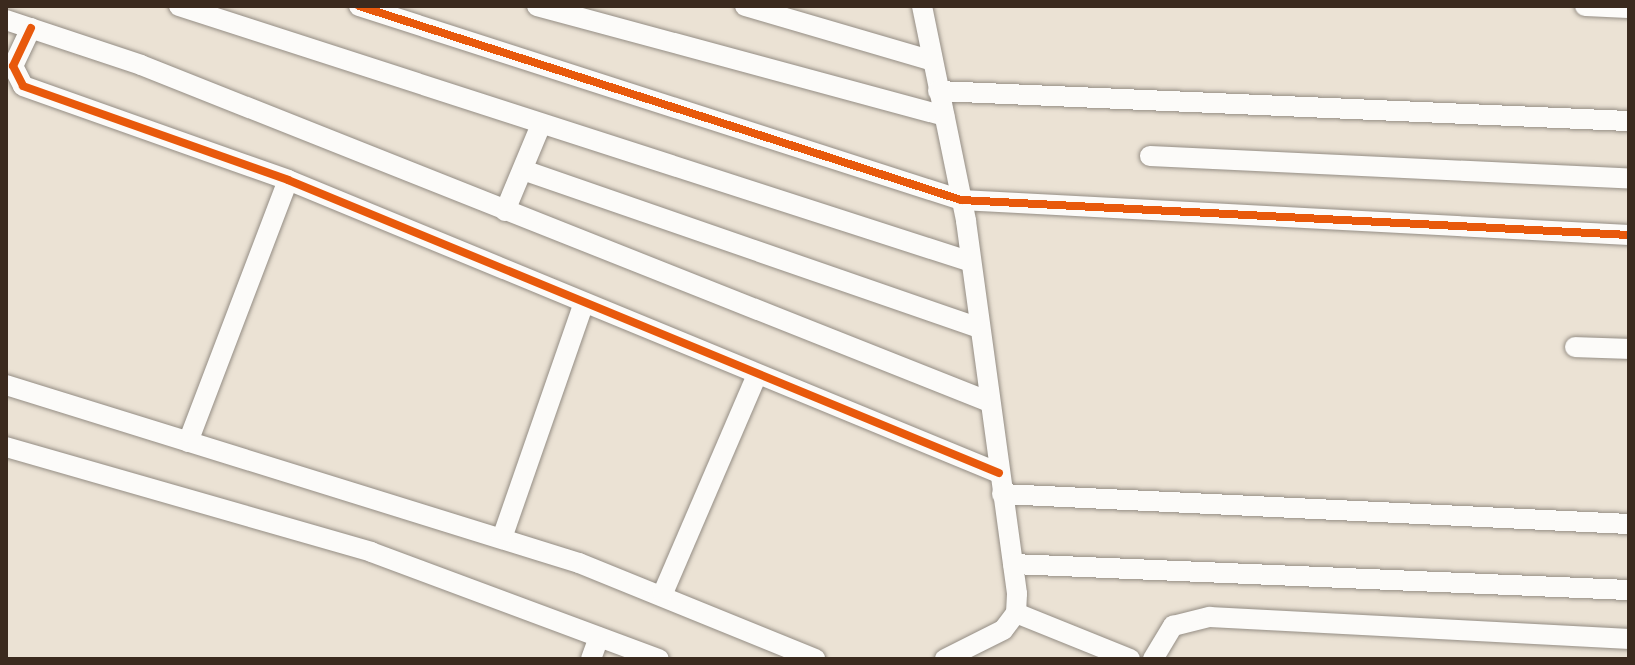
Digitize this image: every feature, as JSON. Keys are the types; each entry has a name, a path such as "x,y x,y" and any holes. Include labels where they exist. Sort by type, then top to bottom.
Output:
{"street":[{"path":"179,6 540,127 971,262"},
{"path":"359,6 961,200 1629,235"},
{"path":"537,6 944,116"},
{"path":"745,6 930,60"},
{"path":"922,6 971,262 987,401 1013,564 1016,613 1003,630 945,659"},
{"path":"1585,6 1629,8"},
{"path":"6,20 505,211 987,401"},
{"path":"31,28 13,66 23,86 288,180 757,375 1000,484 1629,524"},
{"path":"938,91 1629,121"},
{"path":"505,211 540,127"},
{"path":"1150,156 1629,179"},
{"path":"523,170 979,328"},
{"path":"188,442 288,180"},
{"path":"502,538 584,303"},
{"path":"1575,347 1629,349"},
{"path":"663,593 757,375"},
{"path":"6,385 502,538 663,593 815,659"},
{"path":"6,447 371,552 659,659"},
{"path":"1013,564 1629,590"},
{"path":"1016,613 1130,659"},
{"path":"1153,659 1173,626 1210,617 1629,639"},
{"path":"591,659 599,637"}],"cycle path":[{"path":"359,6 961,200 1629,235"},
{"path":"31,28 13,66 23,86 288,180 999,473"}]}
